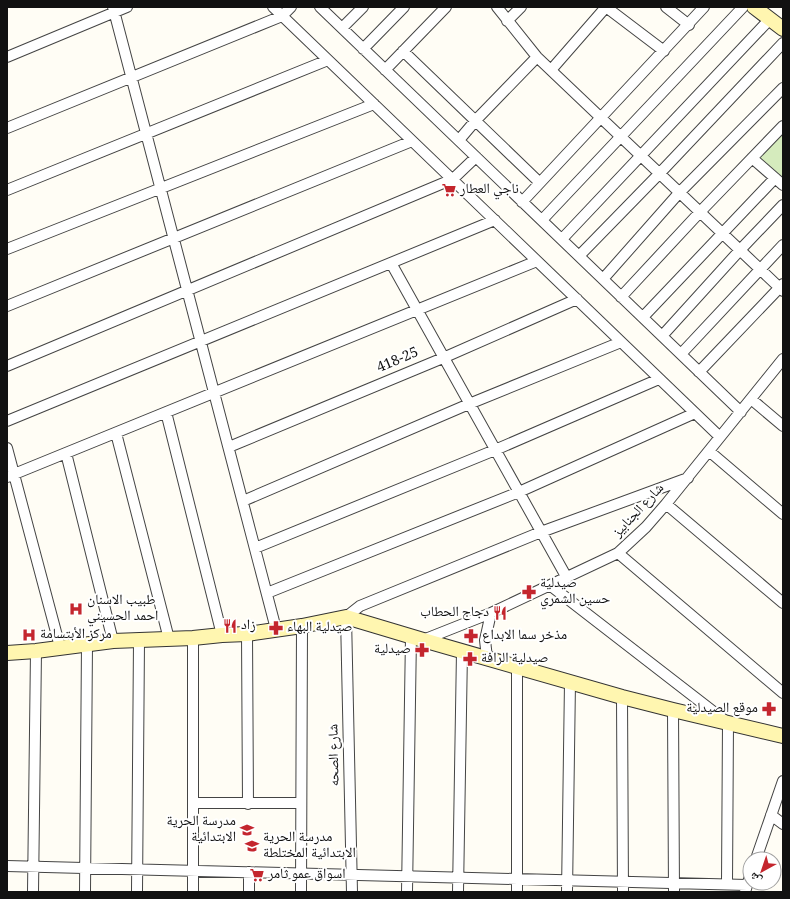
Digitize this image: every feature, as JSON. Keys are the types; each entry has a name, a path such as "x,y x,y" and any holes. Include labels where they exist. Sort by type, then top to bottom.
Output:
{"street":[{"path":"7,57 114,10 127,7"},
{"path":"273,7 720,437"},
{"path":"7,128 282,16 291,7"},
{"path":"342,28 363,7"},
{"path":"363,49 404,7"},
{"path":"385,70 446,7"},
{"path":"496,7 537,57 679,193 782,287 699,372"},
{"path":"507,22 521,7"},
{"path":"551,70 606,7 664,51"},
{"path":"666,7 689,25"},
{"path":"522,202 689,25 704,7"},
{"path":"542,220 743,7"},
{"path":"754,7 783,29"},
{"path":"325,9 363,49 741,412"},
{"path":"114,10 276,629"},
{"path":"562,239 770,19"},
{"path":"579,256 783,43"},
{"path":"403,51 540,182"},
{"path":"459,140 476,120 537,57"},
{"path":"7,190 328,60"},
{"path":"602,279 679,193 783,88"},
{"path":"7,249 374,104"},
{"path":"621,297 752,158 782,130"},
{"path":"7,306 412,141"},
{"path":"7,366 453,179 476,157"},
{"path":"752,158 783,185"},
{"path":"643,317 775,178"},
{"path":"662,336 740,250 783,206"},
{"path":"7,421 495,220"},
{"path":"681,354 783,245"},
{"path":"10,476 537,261"},
{"path":"391,263 567,578"},
{"name":"418-25","path":"229,447 443,358 577,299"},
{"path":"243,501 469,404 621,342"},
{"name":"شارع الجنابيز","path":"417,638 492,613 618,553 646,527 666,504 783,359"},
{"path":"255,548 495,450 659,378"},
{"path":"750,399 783,426"},
{"path":"166,412 222,634"},
{"path":"267,593 518,492 696,413"},
{"path":"116,433 169,639"},
{"path":"7,448 10,476 60,647"},
{"path":"709,451 783,514"},
{"path":"66,453 112,641"},
{"path":"7,652 36,651 112,641 139,641 193,638 222,634 248,634 302,626 346,616 360,606 541,532 688,478"},
{"path":"666,504 783,603"},
{"path":"618,553 783,693"},
{"path":"551,586 728,723"},
{"path":"487,658 485,640 492,613"},
{"path":"346,616 622,697 783,736"},
{"name":"شارع الصحه","path":"346,616 352,892"},
{"path":"301,892 300,803 302,626"},
{"path":"248,634 248,804"},
{"path":"193,638 193,892"},
{"path":"407,892 406,876 417,638"},
{"path":"137,892 139,641"},
{"path":"86,892 87,644"},
{"path":"33,892 36,651"},
{"path":"458,892 462,651"},
{"path":"517,666 517,892"},
{"path":"568,892 570,682"},
{"path":"622,697 623,887"},
{"path":"672,710 674,887"},
{"path":"727,884 728,723"},
{"path":"759,851 783,781"},
{"path":"193,803 300,803"},
{"path":"771,816 783,824"},
{"path":"7,866 567,880 623,887 674,887 742,884"},
{"path":"249,872 249,892"}],"green space":[{"path":"779,133 783,137 783,182 755,158"}],"place":[{"name":"ناجي العطار","path":"449,190"},
{"name":"صيدلية حسين الشمري","path":"529,592"},
{"name":"طبيب الاسنان احمد الحسيني","path":"76,609"},
{"name":"دجاج الحطاب","path":"500,613"},
{"name":"زاد","path":"230,626"},
{"name":"صيدلية البهاء","path":"276,628"},
{"name":"مركز الأبتسامة","path":"29,635"},
{"name":"مذخر سما الابداع","path":"471,636"},
{"name":"صيدلية","path":"422,650"},
{"name":"صيدلية الرافة","path":"470,659"},
{"name":"موقع الصيدلية","path":"769,709"},
{"name":"مدرسة الحرية الابتدائية","path":"247,830"},
{"name":"مدرسة الحرية الابتدائية المختلطة","path":"252,846"},
{"name":"اسواق عمو ثامر","path":"257,875"}]}
